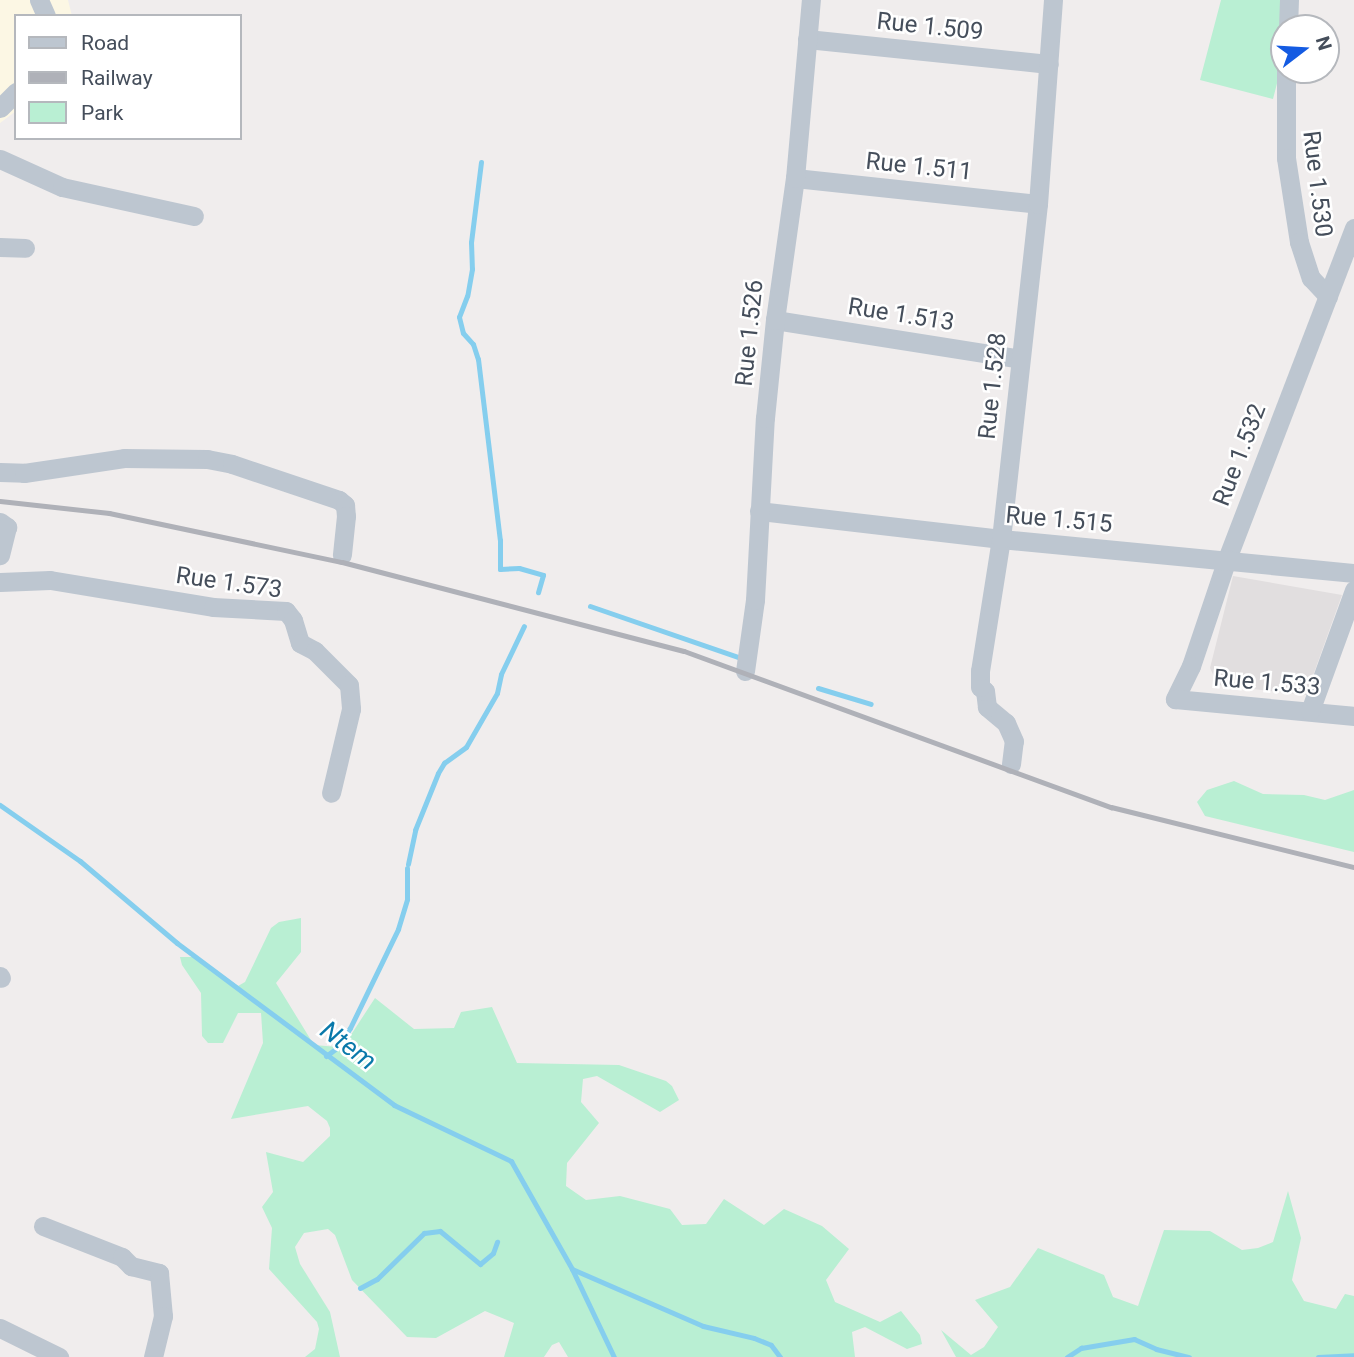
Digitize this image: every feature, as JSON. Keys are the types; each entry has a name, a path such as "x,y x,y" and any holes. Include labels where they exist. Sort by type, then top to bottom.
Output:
{"street":[{"name":"Rue 1.526","path":"745,671 755,600 759,511 775,320 795,178 811,0"},
{"name":"Rue 1.528","path":"1011,764 1014,741 1010,730 987,707 985,691 980,687 1001,539 1038,204 1053,0"},
{"name":"Rue 1.509","path":"807,39 1049,64"},
{"name":"Rue 1.530","path":"1286,84 1286,159 1299,242 1311,278 1328,296"},
{"path":"0,108 14,94"},
{"path":"0,159 62,187 194,216"},
{"name":"Rue 1.511","path":"795,178 1038,204"},
{"name":"Rue 1.532","path":"1175,699 1191,666 1227,559 1354,228"},
{"path":"0,247 25,248"},
{"name":"Rue 1.513","path":"775,320 1020,359"},
{"path":"0,472 24,473 124,458 177,457 232,464 339,500 345,505 342,555"},
{"name":"Rue 1.515","path":"759,511 1001,539 1354,573"},
{"path":"0,522 7,527 0,555"},
{"name":"Rue 1.573","path":"0,582 50,580 213,607 286,611 293,620 300,643 315,651 349,685 351,709 331,793"},
{"path":"1310,711 1354,590"},
{"name":"Rue 1.533","path":"1175,699 1354,716"},
{"path":"43,1226 122,1256 131,1266 159,1273 163,1316 153,1357"},
{"path":"0,1328 59,1357"}],"shaded area":[{"path":"0,0 68,0 72,14 14,14 14,112 0,123"},
{"path":"1233,576 1342,595 1306,695 1218,685 1210,668"}],"green space":[{"path":"1221,0 1299,0 1292,14 1270,14 1270,84 1277,84 1273,99 1200,80"},
{"path":"1234,781 1263,794 1304,795 1325,800 1354,790 1354,852 1205,816 1197,802 1207,790"},
{"path":"301,918 301,952 276,983 314,1045 338,1047 345,1044 375,998 414,1029 454,1028 461,1012 492,1007 517,1063 619,1065 666,1081 672,1086 679,1100 660,1112 597,1076 583,1079 581,1102 599,1123 567,1163 566,1186 586,1200 620,1196 670,1209 682,1225 706,1224 724,1199 764,1225 784,1209 822,1226 849,1249 826,1280 835,1302 880,1322 901,1311 920,1335 922,1344 907,1349 865,1327 852,1332 855,1357 568,1357 559,1342 552,1345 544,1357 504,1357 514,1323 485,1311 436,1338 407,1337 352,1280 335,1235 328,1229 304,1233 295,1247 300,1264 330,1312 340,1357 305,1357 315,1349 319,1329 317,1322 269,1269 272,1228 262,1207 273,1192 266,1152 303,1162 330,1136 330,1128 327,1121 308,1106 231,1119 263,1043 261,1013 238,1013 223,1043 208,1043 202,1036 201,993 182,965 180,957 196,957 238,986 245,982 271,928 279,922"},
{"path":"1288,1191 1301,1238 1292,1280 1304,1301 1336,1309 1345,1294 1354,1296 1354,1357 956,1357 941,1330 971,1355 984,1347 998,1327 975,1300 1010,1287 1038,1248 1104,1275 1113,1297 1138,1306 1164,1230 1210,1231 1242,1250 1258,1248 1273,1242"}],"waterway":[{"path":"481,162 471,242 472,269 467,296 459,317 463,333 473,344 478,359 500,540 500,569 519,568 543,575 538,592"},
{"path":"590,606 741,658"},
{"path":"408,864 415,830 438,773 444,763 466,747 497,693 501,674 524,626"},
{"path":"818,688 871,704"},
{"name":"Ntem","path":"0,805 80,861 177,943 394,1105 511,1161 572,1269 614,1357"},
{"path":"326,1056 338,1047 350,1028 398,929 407,899 407,868"},
{"path":"360,1288 377,1279 424,1233 440,1231 480,1264 493,1253 497,1242"},
{"path":"572,1269 703,1326 754,1338 771,1345 780,1357"},
{"path":"1067,1357 1081,1348 1134,1339 1156,1349 1189,1357"},
{"path":"1318,1357 1354,1355"}],"railway":[{"path":"0,501 109,513 342,562 684,651 1111,807 1354,867"}]}
